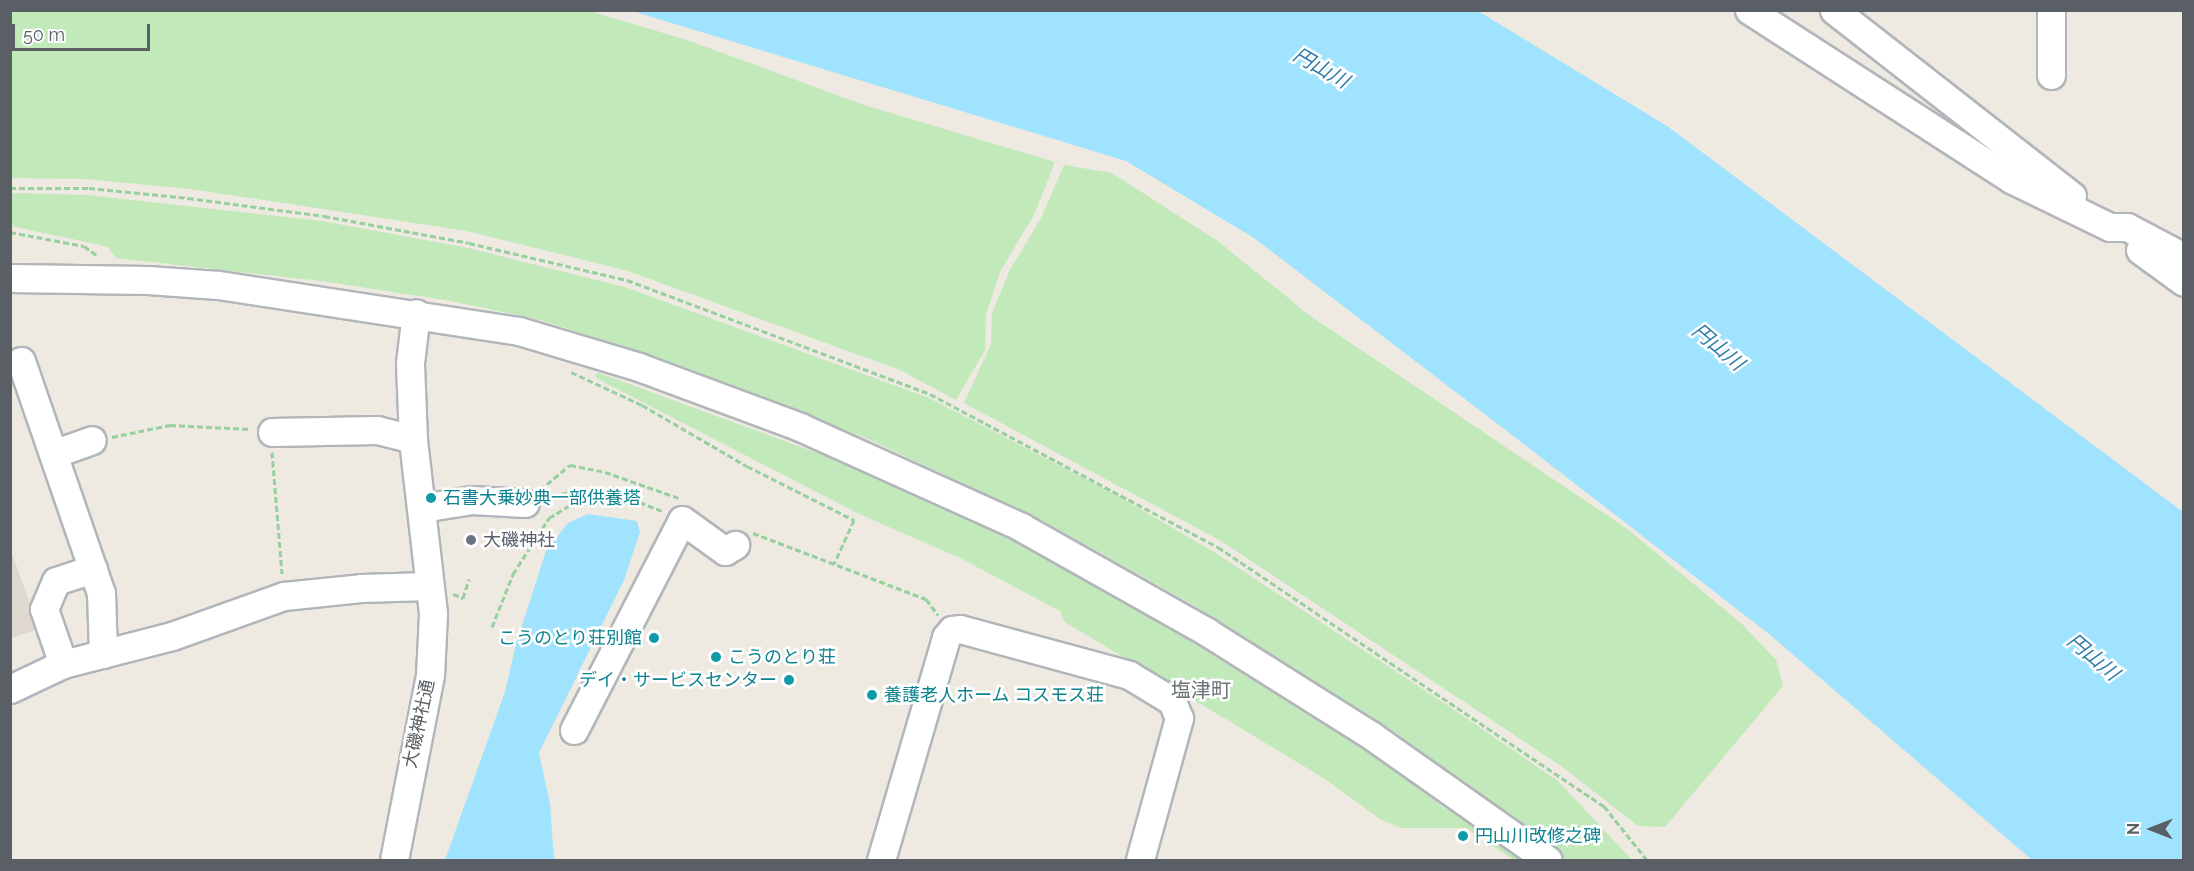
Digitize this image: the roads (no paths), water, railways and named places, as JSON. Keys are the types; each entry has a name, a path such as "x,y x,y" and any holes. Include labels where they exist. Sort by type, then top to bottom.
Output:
{"street":[{"path":"1749,10 2012,179 2110,227 2127,227 2184,257"},
{"path":"1834,10 2110,227 2184,282"},
{"path":"2051,10 2051,75"},
{"path":"10,278 103,278 218,285 416,313 519,331 639,367 800,427 1021,527 1295,687 1548,861"},
{"name":"大磯神社通","path":"394,861 430,675 433,613 428,586 422,508 413,439 410,363 416,313"},
{"path":"21,361 100,593 103,654"},
{"path":"272,432 377,430 413,439"},
{"path":"53,454 92,440"},
{"path":"422,508 472,500 525,503"},
{"path":"574,730 684,511 725,551 735,545"},
{"path":"63,664 44,609 56,581 93,569"},
{"path":"10,689 63,664 172,636 284,596 361,588 428,586"},
{"path":"881,861 946,637 952,630 960,629 1129,675 1172,700 1179,718 1140,861"}],"water":[{"name":"円山川","path":"632,11 1478,11 1667,126 2183,512 2183,860 2032,860 1769,634 1516,438 1254,238 1126,161"},
{"path":"588,514 637,521 640,532 624,580 539,753 550,804 554,860 445,860 505,692 516,644 546,551 568,523"}],"place":[{"name":"石書大乗妙典一部供養塔","path":"431,498"},
{"name":"大磯神社","path":"471,540"},
{"name":"こうのとり荘別館","path":"654,638"},
{"name":"こうのとり荘","path":"716,657"},
{"name":"デイ・サービスセンター","path":"789,680"},
{"name":"養護老人ホーム コスモス荘","path":"872,695"},
{"name":"円山川改修之碑","path":"1463,836"}],"district":[{"name":"塩津町","path":"1201,690"}]}
